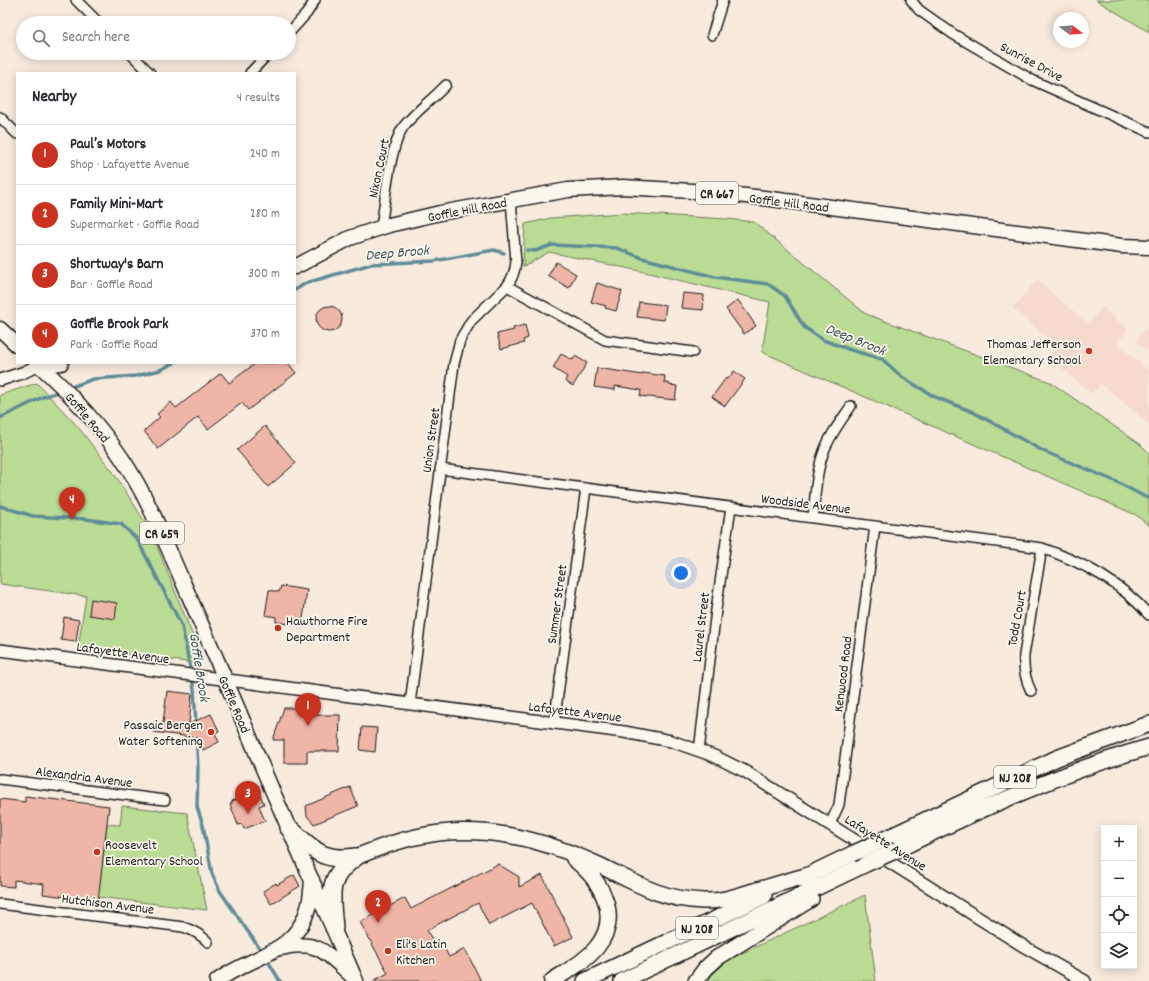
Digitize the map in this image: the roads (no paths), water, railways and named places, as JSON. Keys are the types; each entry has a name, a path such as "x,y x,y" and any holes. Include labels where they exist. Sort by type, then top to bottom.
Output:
{"highway":[{"name":"NJ 208","path":"585,981 1057,758 1149,724"},
{"name":"NJ 208","path":"622,981 989,807 1104,762 1149,747"},
{"path":"289,828 318,853 336,858 356,856 417,836 456,831 515,836 534,841 601,866 644,888 660,894 690,900 705,901 734,897 809,875"},
{"path":"552,981 574,966 596,947 603,937 608,913 606,900 593,876 582,866 554,848"},
{"path":"334,927 331,896 333,884 338,873 345,864 356,856"},
{"path":"696,981 706,968 717,958 866,864"}],"main road":[{"name":"Goffle Hill Road","path":"296,266 350,238 381,227 440,213 568,190 623,187 710,192 764,198 1122,246 1149,247"},
{"path":"0,329 16,344"},
{"name":"Goffle Road","path":"38,364 74,399 102,431 123,460 148,502 356,980"},
{"path":"217,981 237,968 275,950 292,937 304,920 308,908 312,880"},
{"path":"275,950 302,945 311,945 325,953 356,980"}],"street":[{"path":"76,0 92,16"},
{"path":"296,25 307,13 314,0"},
{"path":"712,35 723,0"},
{"name":"Sunrise Drive","path":"911,0 919,10 953,34 1032,80 1149,132"},
{"path":"137,60 149,72"},
{"path":"251,72 262,60"},
{"name":"Nixon Court","path":"381,227 396,141 403,127 446,85"},
{"path":"0,117 16,133"},
{"name":"Union Street","path":"410,704 454,364 460,340 471,321 507,286 512,280 515,272 516,262 511,200"},
{"path":"507,286 605,340 693,352"},
{"path":"0,380 22,373 38,364"},
{"path":"813,518 817,483 823,455 834,431 852,406"},
{"name":"Woodside Avenue","path":"440,469 1042,548 1092,569 1108,579 1136,601 1149,615"},
{"name":"Summer Street","path":"554,724 586,488"},
{"name":"Laurel Street","path":"699,751 731,507"},
{"name":"Kenwood Road","path":"830,824 839,805 875,526"},
{"name":"Todd Court","path":"1031,691 1026,681 1023,668 1024,655 1042,548"},
{"name":"Lafayette Avenue","path":"0,650 202,678 624,732 671,741 714,756 746,772 1025,947 1085,981"},
{"name":"Alexandria Avenue","path":"0,779 165,800"},
{"name":"Hutchison Avenue","path":"0,904 183,927 193,930 208,942"}],"waterway":[{"name":"Deep Brook","path":"527,250 535,251 552,245 617,248 642,258 715,277 768,284 785,296 804,327 823,340 882,359 902,377 935,397 973,412 1043,451 1115,481 1149,499"},
{"name":"Deep Brook","path":"296,289 306,283 371,264 434,261 494,250 504,253"},
{"name":"Deep Brook","path":"69,388 93,379 136,376 160,370 172,364"},
{"name":"Deep Brook","path":"0,418 43,397 61,391"},
{"name":"Goffle Brook","path":"0,506 33,516 86,519 121,524 137,539 182,626 194,689 196,725"},
{"name":"Goffle Brook","path":"196,733 198,768 197,807 203,825 212,874 220,891 262,952"},
{"name":"Goffle Brook","path":"266,958 280,981"}],"place":[{"name":"Thomas Jefferson Elementary School","path":"1089,351"},
{"name":"Goffle Brook Park","path":"72,520"},
{"name":"Hawthorne Fire Department","path":"278,628"},
{"name":"Paul’s Motors","path":"308,726"},
{"name":"Passaic Bergen Water Softening","path":"211,732"},
{"name":"Shortway's Barn","path":"248,814"},
{"name":"Roosevelt Elementary School","path":"97,852"},
{"name":"Family Mini-Mart","path":"378,923"},
{"name":"Eli's Latin Kitchen","path":"388,951"}]}
